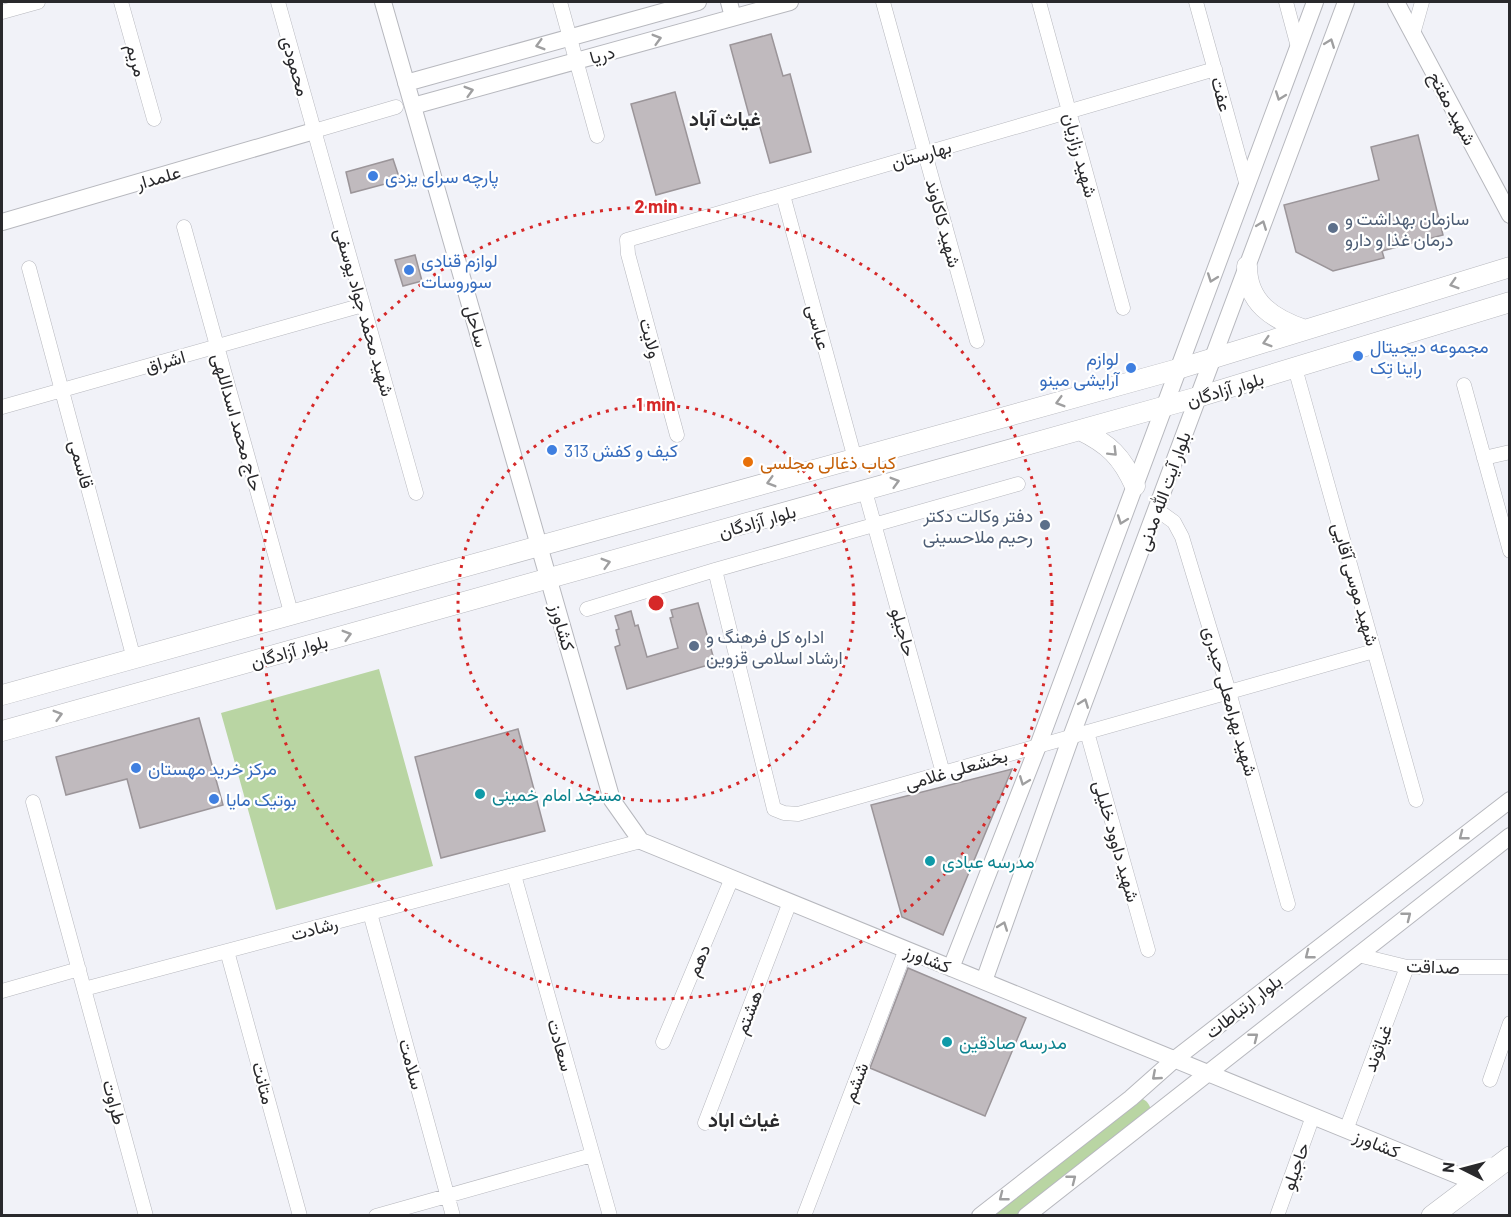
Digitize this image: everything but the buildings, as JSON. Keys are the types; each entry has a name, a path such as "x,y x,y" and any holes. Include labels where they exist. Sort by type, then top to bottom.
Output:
{"main road":[{"path":"1247,266 1247,280 1263,307 1275,317 1305,330"},
{"name":"بلوار آزادگان","path":"2,692 292,616 1178,369 1509,267"},
{"name":"بلوار آزادگان","path":"2,731 1164,407 1509,302"},
{"path":"1080,430 1098,439 1114,452 1126,468 1135,486"},
{"path":"1432,1215 1509,1157"}],"street":[{"path":"2,12 38,2"},
{"name":"مریم","path":"121,2 154,119"},
{"name":"محمودی","path":"278,2 314,131"},
{"name":"ساحل","path":"383,2 549,578"},
{"path":"560,2 597,136"},
{"name":"دریا","path":"406,83 698,2"},
{"name":"دریا","path":"413,106 576,61 731,9 790,2"},
{"name":"شهید کاکاوند","path":"883,2 977,341"},
{"name":"شهید رزازیان","path":"1039,2 1123,308"},
{"name":"عفت","path":"1196,2 1247,186"},
{"path":"1286,2 1298,47"},
{"name":"بلوار آیت الله مدنی","path":"951,968 1038,746 1315,2"},
{"name":"بلوار آیت الله مدنی","path":"984,981 1079,734 1156,509 1346,2"},
{"name":"شهید مفتح","path":"1396,2 1508,205"},
{"path":"1413,34 1422,2"},
{"name":"بهارستان","path":"627,240 1215,69"},
{"path":"314,131 396,107"},
{"name":"علمدار","path":"2,222 314,131"},
{"name":"شهید محمد جواد یوسفی","path":"314,131 416,493"},
{"name":"عباسی","path":"783,195 855,459"},
{"name":"حاج محمد اسداللهی","path":"184,227 292,616"},
{"name":"ولایت","path":"627,240 628,254 677,435"},
{"name":"قاسمی","path":"29,268 134,659"},
{"name":"اشراق","path":"2,407 363,305"},
{"name":"شهید موسی آقایی","path":"1295,368 1416,800"},
{"path":"1464,385 1509,550"},
{"path":"1484,459 1509,452"},
{"path":"587,609 715,570 1018,484"},
{"name":"حاجیلو","path":"865,490 943,773"},
{"name":"شهید بهرامعلی حیدری","path":"1156,509 1178,527 1229,692 1288,904"},
{"name":"بخشعلی غلامی","path":"715,570 774,809 784,813 798,814 1374,651"},
{"name":"کشاورز","path":"549,578 612,800 641,841 1474,1182"},
{"name":"شهید داوود خلیلی","path":"1079,734 1148,950"},
{"name":"بلوار ارتباطات","path":"980,1215 1131,1098 1175,1059 1509,800"},
{"path":"33,802 84,989"},
{"name":"بلوار ارتباطات","path":"1026,1215 1509,836"},
{"name":"رشادت","path":"84,989 641,841"},
{"name":"سعادت","path":"514,875 610,1215"},
{"name":"دهم","path":"663,1042 732,878"},
{"name":"هشتم","path":"705,1123 790,902"},
{"name":"سلامت","path":"370,913 453,1215"},
{"name":"ششم","path":"804,1215 906,949"},
{"name":"متانت","path":"227,951 300,1215"},
{"name":"صداقت","path":"1358,955 1407,967 1509,966"},
{"name":"غیاثوند","path":"1346,1130 1407,967"},
{"path":"2,991 79,969"},
{"name":"طراوت","path":"84,989 146,1215"},
{"path":"1490,1080 1509,1023"},
{"name":"حاجیلو","path":"1277,1215 1313,1116"},
{"path":"376,1215 592,1155"}],"green space":[{"path":"379,669 433,866 276,910 221,713"},
{"path":"1137,1097 1146,1101 1151,1110 1026,1215 980,1216"}],"place":[{"name":"پارچه سرای یزدی","path":"373,176"},
{"name":"سازمان بهداشت و درمان غذا و دارو","path":"1333,228"},
{"name":"لوازم قنادی سوروسات","path":"409,270"},
{"name":"مجموعه دیجیتال راینا تِک","path":"1358,356"},
{"name":"لوازم آرایشی مینو","path":"1131,368"},
{"name":"کیف و کفش 313","path":"552,450"},
{"name":"کباب ذغالی مجلسی","path":"748,462"},
{"name":"دفتر وکالت دکتر رحیم ملاحسینی","path":"1045,525"},
{"name":"اداره کل فرهنگ و ارشاد اسلامی قزوین","path":"694,646"},
{"name":"مرکز خرید مهستان","path":"136,768"},
{"name":"مسجد امام خمینی","path":"480,794"},
{"name":"بوتیک مایا","path":"214,799"},
{"name":"مدرسه عبادی","path":"930,861"},
{"name":"مدرسه صادقین","path":"947,1042"}],"district":[{"name":"غیاث آباد","path":"725,118"},
{"name":"غیاث اباد","path":"744,1119"}]}
